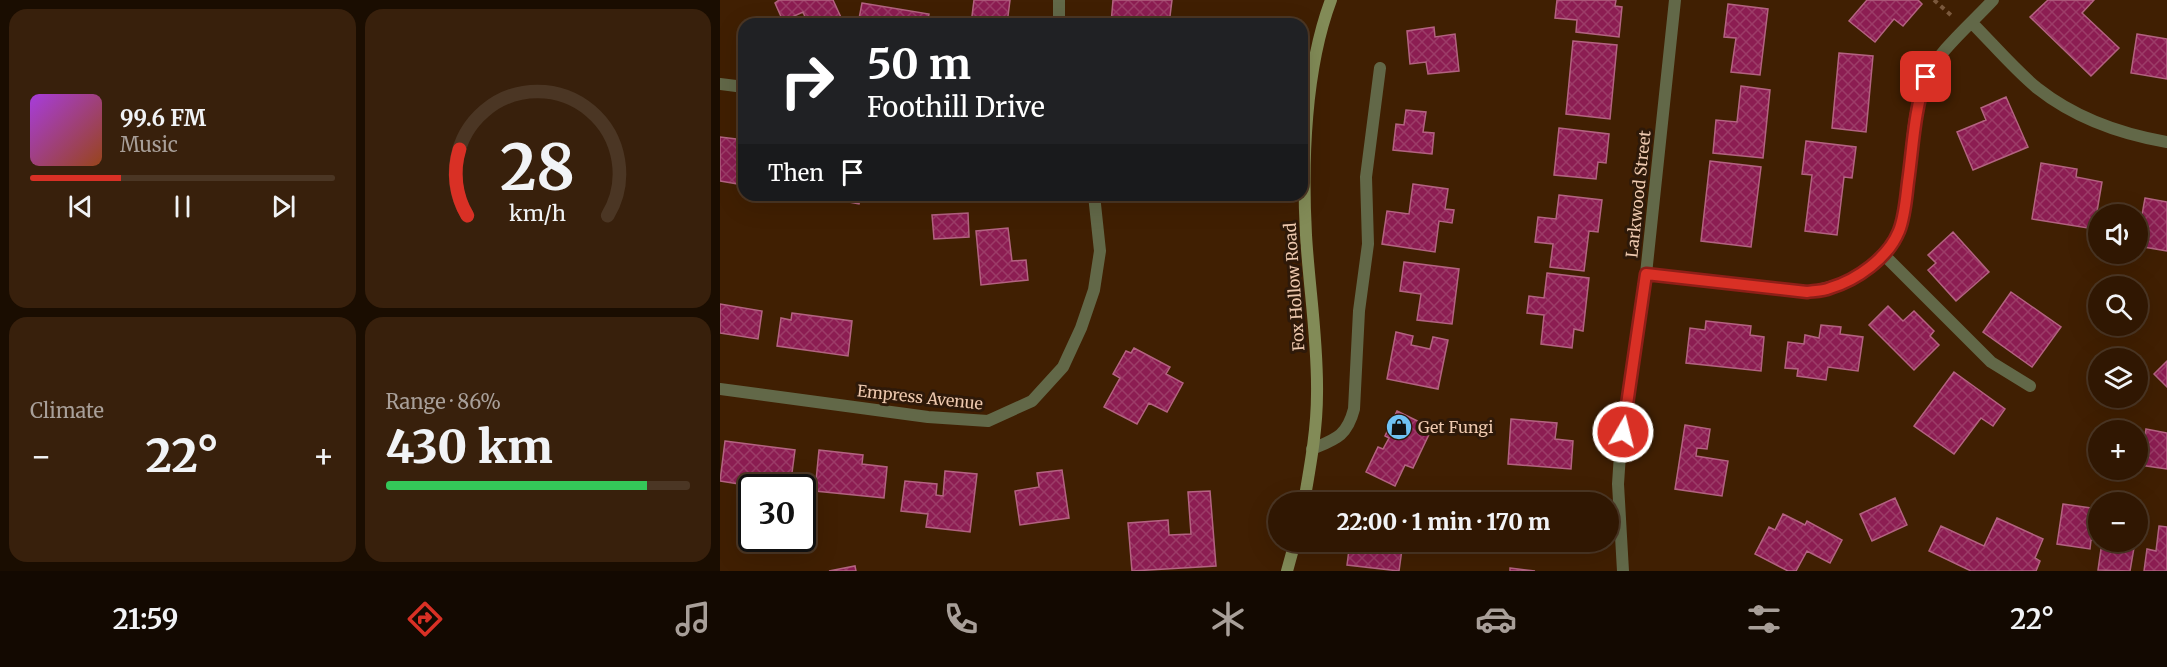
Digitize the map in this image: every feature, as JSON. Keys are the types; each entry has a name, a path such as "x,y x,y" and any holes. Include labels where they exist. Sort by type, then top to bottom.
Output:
{"main road":[{"name":"Fox Hollow Road","path":"1308,115 1313,67 1331,0"},
{"name":"Fox Hollow Road","path":"1305,201 1317,395 1306,492"},
{"path":"1287,571 1292,552"}],"street":[{"path":"1059,0 1059,18"},
{"name":"Larkwood Street","path":"1623,571 1618,484 1620,454 1646,274 1675,0"},
{"path":"1646,274 1807,292 1830,289 1868,268 1884,255 1900,230 1907,194 1917,110 1926,77 1933,64 1993,0"},
{"path":"1969,26 2037,88 2084,118 2134,136 2167,142"},
{"path":"1312,449 1334,440 1344,432 1351,422 1354,409 1359,311 1368,244 1366,177 1380,68"},
{"path":"720,84 738,86"},
{"name":"Empress Avenue","path":"720,389 928,417 988,421 1032,401 1063,367 1081,328 1094,290 1100,251 1095,201"},
{"path":"1884,255 1991,362 2030,386"}],"path":[{"path":"1934,0 1969,26"}],"building":[{"path":"779,0 833,0 841,18 806,18 803,12 790,18 782,18 775,3"},
{"path":"974,0 1010,0 1008,18 972,18"},
{"path":"1113,0 1172,0 1170,18 1112,18"},
{"path":"1557,0 1616,0 1615,6 1622,7 1619,37 1576,32 1577,20 1555,18"},
{"path":"1867,0 1918,0 1922,4 1903,26 1894,19 1875,42 1849,21"},
{"path":"2048,0 2094,0 2082,13 2119,48 2091,76 2030,17"},
{"path":"862,3 929,14 928,18 859,18"},
{"path":"1728,4 1768,9 1760,75 1731,72 1736,38 1724,37"},
{"path":"1434,27 1435,37 1455,34 1459,71 1428,74 1426,62 1410,64 1407,31"},
{"path":"2137,34 2167,39 2167,79 2131,73"},
{"path":"1573,41 1617,45 1610,119 1566,114"},
{"path":"1839,53 1873,56 1866,132 1832,128"},
{"path":"1741,86 1770,90 1763,158 1713,153 1716,120 1737,122"},
{"path":"2006,97 2028,147 1973,170 1957,132 1986,120 1981,108"},
{"path":"1406,110 1426,112 1423,132 1434,133 1432,154 1393,150 1396,124 1404,125"},
{"path":"1559,128 1609,134 1606,163 1598,162 1596,179 1554,175"},
{"path":"720,137 738,139 738,184 720,181"},
{"path":"1806,141 1856,147 1852,178 1844,177 1837,235 1805,231 1812,175 1802,174"},
{"path":"1710,161 1761,167 1751,247 1701,241"},
{"path":"2041,163 2077,169 2076,177 2102,182 2098,204 2088,204 2088,228 2032,219"},
{"path":"1413,184 1448,189 1445,209 1454,210 1452,223 1439,221 1435,252 1382,244 1387,211 1409,214"},
{"path":"1559,195 1602,200 1598,232 1589,231 1584,271 1550,267 1553,244 1535,242 1538,217 1556,219"},
{"path":"2145,198 2167,202 2167,251 2148,248 2148,204 2144,204"},
{"path":"843,201 860,201 859,204"},
{"path":"968,213 969,237 934,239 932,215"},
{"path":"1008,228 1012,261 1026,260 1028,280 981,285 976,231"},
{"path":"1953,232 1989,272 1956,301 1928,270 1936,263 1928,255"},
{"path":"1404,262 1459,269 1452,324 1417,320 1421,294 1400,291"},
{"path":"1547,273 1589,278 1583,331 1574,329 1572,348 1541,344 1544,315 1527,313 1529,296 1544,298"},
{"path":"2011,292 2061,327 2032,367 1983,332"},
{"path":"720,304 762,311 758,339 720,333"},
{"path":"1888,306 1903,321 1914,311 1934,331 1930,336 1939,345 1914,370 1869,325"},
{"path":"792,313 852,321 848,356 777,346 781,318 791,320"},
{"path":"1706,321 1751,326 1750,335 1764,337 1761,371 1686,363 1690,328 1705,330"},
{"path":"1821,325 1841,327 1840,334 1863,337 1858,371 1828,367 1826,380 1797,376 1798,369 1785,368 1788,342 1804,344 1805,335 1819,338"},
{"path":"1396,332 1413,336 1411,345 1430,349 1433,337 1448,340 1438,389 1387,379"},
{"path":"1134,348 1170,367 1166,374 1183,383 1167,412 1149,403 1137,424 1104,407 1120,378 1113,374 1126,351 1131,353"},
{"path":"2167,361 2167,387 2154,374"},
{"path":"1954,372 2005,409 1993,426 1981,418 1954,454 1914,426"},
{"path":"1397,411 1432,428 1413,468 1405,465 1395,486 1366,472 1378,447 1383,449 1389,438 1385,436"},
{"path":"1511,419 1557,423 1555,439 1573,441 1571,469 1508,464"},
{"path":"1685,425 1710,429 1707,449 1697,448 1696,456 1728,461 1722,496 1675,489"},
{"path":"2148,429 2167,433 2167,469 2148,466"},
{"path":"725,441 795,450 792,474 738,474 738,484 720,481"},
{"path":"819,450 863,455 862,464 887,467 884,498 816,491"},
{"path":"1062,470 1069,518 1020,525 1015,491 1039,487 1037,473"},
{"path":"945,471 977,474 970,532 926,527 928,514 901,511 905,481 937,484 936,495 943,496"},
{"path":"1210,491 1216,566 1132,571 1128,523 1168,520 1169,535 1191,534 1188,492"},
{"path":"1895,498 1907,525 1872,541 1860,514"},
{"path":"2063,504 2088,508 2088,549 2057,544"},
{"path":"1783,514 1805,525 1807,521 1842,540 1830,563 1807,551 1796,571 1788,571 1755,554 1769,527 1775,530"},
{"path":"1997,518 2043,539 2035,558 2040,561 2036,571 1971,571 1929,551 1941,526 1984,546"},
{"path":"2159,526 2167,527 2167,571 2144,571 2148,549 2156,551"},
{"path":"1349,552 1402,552 1399,571 1347,565"},
{"path":"2101,552 2133,552 2130,571 2098,570"},
{"path":"855,566 856,571 829,571"},
{"path":"1510,568 1535,571 1510,571"}],"place":[{"name":"Get Fungi","path":"1399,427"}],"route":[{"path":"1623,432 1646,274 1807,292 1830,289 1868,268 1884,255 1900,230 1907,194 1917,110 1926,77"}]}
